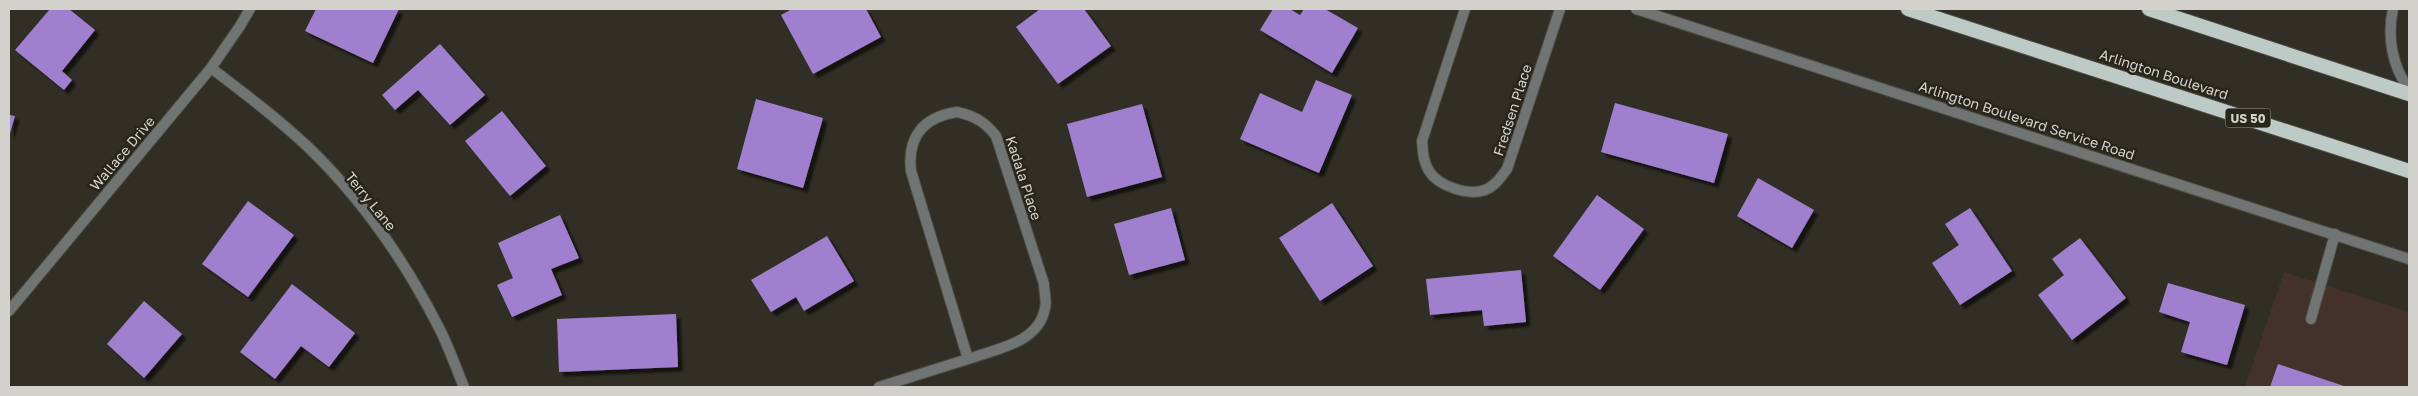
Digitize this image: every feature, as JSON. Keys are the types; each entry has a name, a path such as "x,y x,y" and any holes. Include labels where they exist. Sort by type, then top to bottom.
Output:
{"highway":[{"name":"Arlington Boulevard","path":"1908,9 2409,171"},
{"path":"2149,9 2409,94"}],"street":[{"name":"Fredsen Place","path":"1465,9 1422,141 1424,158 1430,173 1448,186 1469,192 1484,190 1496,184 1507,169 1560,9"},
{"name":"Arlington Boulevard Service Road","path":"1636,9 2335,234 2409,260"},
{"path":"2393,9 2390,30 2393,54 2398,72 2409,89"},
{"name":"Wallace Drive","path":"9,311 211,68 246,10"},
{"name":"Terry Lane","path":"211,68 258,103 309,148 367,212 417,286 439,326 464,387"},
{"name":"Kadala Place","path":"879,387 968,359 1023,339 1035,329 1045,308 1044,284 996,136 986,124 972,115 957,112 941,114 922,127 913,141 910,156 911,171 968,359"},
{"path":"2311,319 2335,234"}],"shaded area":[{"path":"2284,272 2409,312 2409,387 2245,387"}],"building":[{"path":"50,9 69,9 95,30 62,71 72,80 64,90 15,50"},
{"path":"316,9 399,9 373,63 305,31"},
{"path":"792,9 866,9 881,37 813,74 781,15"},
{"path":"1040,9 1084,9 1111,46 1058,84 1016,27"},
{"path":"1273,9 1290,9 1300,15 1304,9 1325,9 1358,28 1332,73 1260,30"},
{"path":"440,44 485,95 450,125 418,90 395,110 382,95"},
{"path":"1316,80 1352,95 1319,173 1240,139 1260,93 1302,112"},
{"path":"756,99 823,118 803,188 737,169"},
{"path":"1615,103 1728,134 1714,183 1601,152"},
{"path":"1142,104 1162,177 1087,197 1067,124"},
{"path":"502,111 546,166 510,196 465,141"},
{"path":"9,115 15,116 9,137"},
{"path":"1758,178 1814,210 1792,248 1737,216"},
{"path":"1597,195 1644,229 1600,290 1553,256"},
{"path":"248,201 294,235 248,297 202,264"},
{"path":"1332,203 1373,266 1320,301 1279,238"},
{"path":"1171,208 1185,260 1129,275 1114,224"},
{"path":"1970,208 2012,271 1960,305 1932,263 1959,245 1945,224"},
{"path":"560,215 579,258 551,269 562,295 512,317 497,285 513,278 498,243"},
{"path":"827,236 854,281 804,311 796,297 771,312 751,280"},
{"path":"2080,238 2126,298 2072,340 2038,295 2064,275 2052,259"},
{"path":"1521,270 1526,322 1484,326 1482,310 1430,315 1426,279"},
{"path":"2168,283 2245,305 2227,365 2181,352 2190,322 2159,312"},
{"path":"292,284 355,333 329,367 301,346 275,379 240,352"},
{"path":"144,301 182,334 144,378 107,344"},
{"path":"676,314 678,367 559,372 557,319"},
{"path":"2278,364 2347,387 2270,387"}]}
